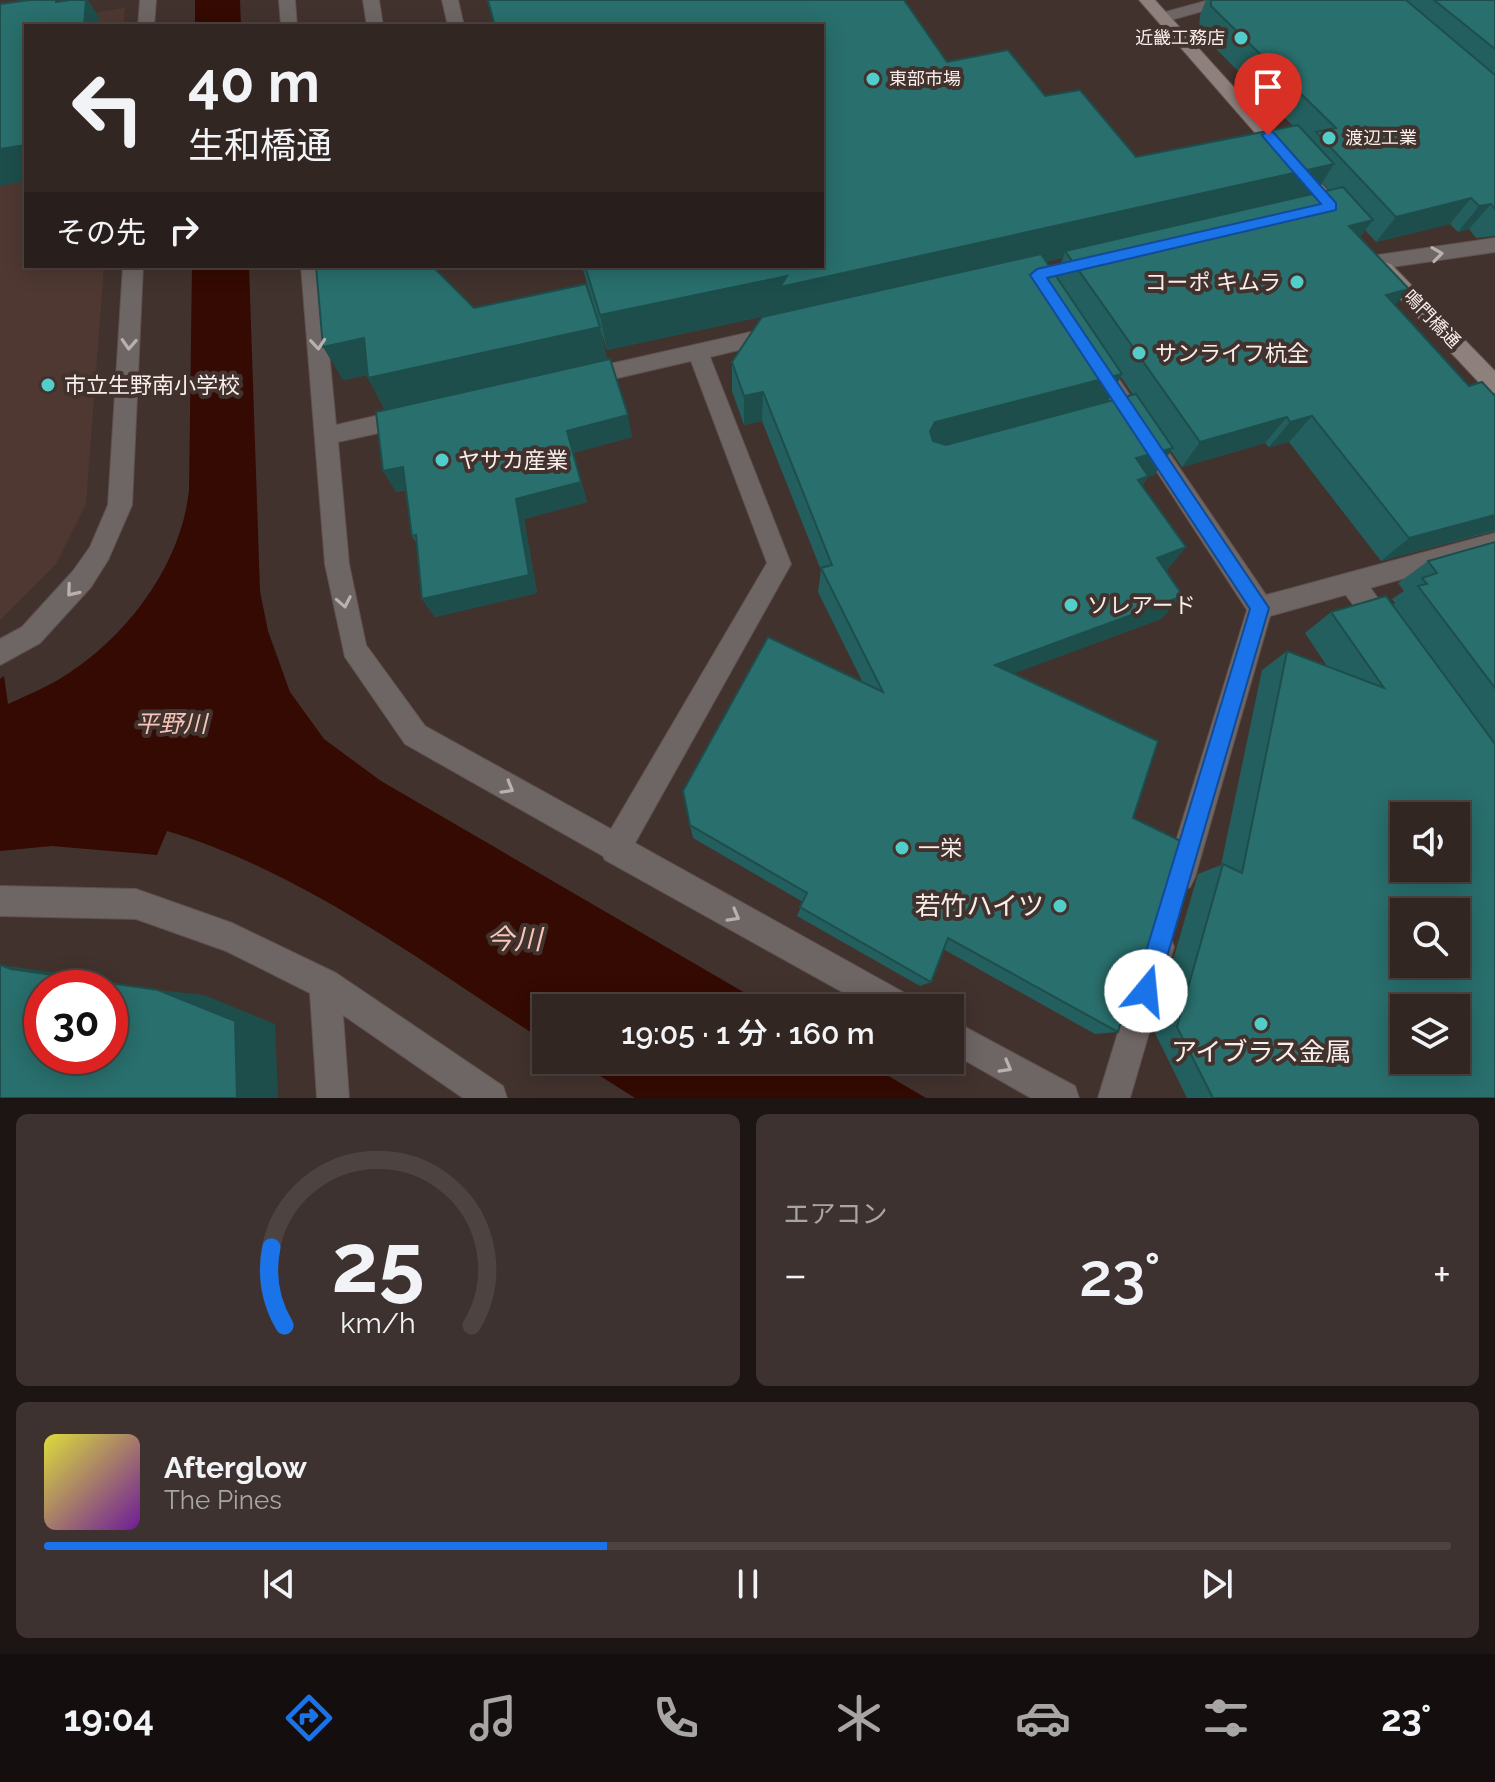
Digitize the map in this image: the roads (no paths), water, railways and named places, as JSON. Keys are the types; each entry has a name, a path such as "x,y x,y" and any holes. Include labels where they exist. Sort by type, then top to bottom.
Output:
{"street":[{"path":"146,24 148,0"},
{"path":"287,0 289,24"},
{"path":"371,0 375,24"},
{"path":"450,0 456,24"},
{"path":"1147,0 1350,229"},
{"path":"1164,17 1226,0"},
{"path":"1305,212 1331,206"},
{"path":"1374,257 1495,245"},
{"name":"鳴門橋通","path":"1374,257 1495,385"},
{"path":"0,653 31,635 82,579 99,553 120,505 133,268"},
{"path":"311,268 337,564 354,649 415,735 876,994"},
{"path":"559,384 790,331"},
{"path":"1085,346 1260,608"},
{"path":"615,850 779,564 698,352"},
{"path":"1098,417 1128,409"},
{"path":"327,436 435,411"},
{"path":"1260,608 1495,543"},
{"path":"1352,583 1397,645"},
{"path":"1173,898 1260,608"},
{"path":"0,901 136,904 232,938 325,984 491,1098"},
{"path":"1114,1098 1164,928"},
{"path":"325,984 333,1098"},
{"path":"964,1043 1063,1098"}],"water":[{"path":"195,0 240,0 241,24 195,24"},
{"path":"192,268 249,268 260,591 268,631 290,692 324,739 381,781 747,994 532,994 532,1033 410,952 316,896 218,849 167,831 157,855 52,846 0,851 0,679 4,676 8,704 58,680 105,645 145,599 161,574 184,519 189,490"},
{"path":"597,1074 885,1074 926,1098 635,1098"}],"place":[{"name":"近畿工務店","path":"1241,38"},
{"name":"東部市場","path":"873,79"},
{"name":"渡辺工業","path":"1329,138"},
{"name":"コーポ キムラ","path":"1297,282"},
{"name":"サンライフ杭全","path":"1139,353"},
{"name":"市立生野南小学校","path":"48,385"},
{"name":"ヤサカ産業","path":"442,460"},
{"name":"ソレアード","path":"1071,605"},
{"name":"一栄","path":"902,848"},
{"name":"若竹ハイツ","path":"1060,906"},
{"name":"アイブラス金属","path":"1261,1024"}],"water label":[{"name":"平野川","path":"171,724"},
{"name":"今川","path":"514,939"}]}
